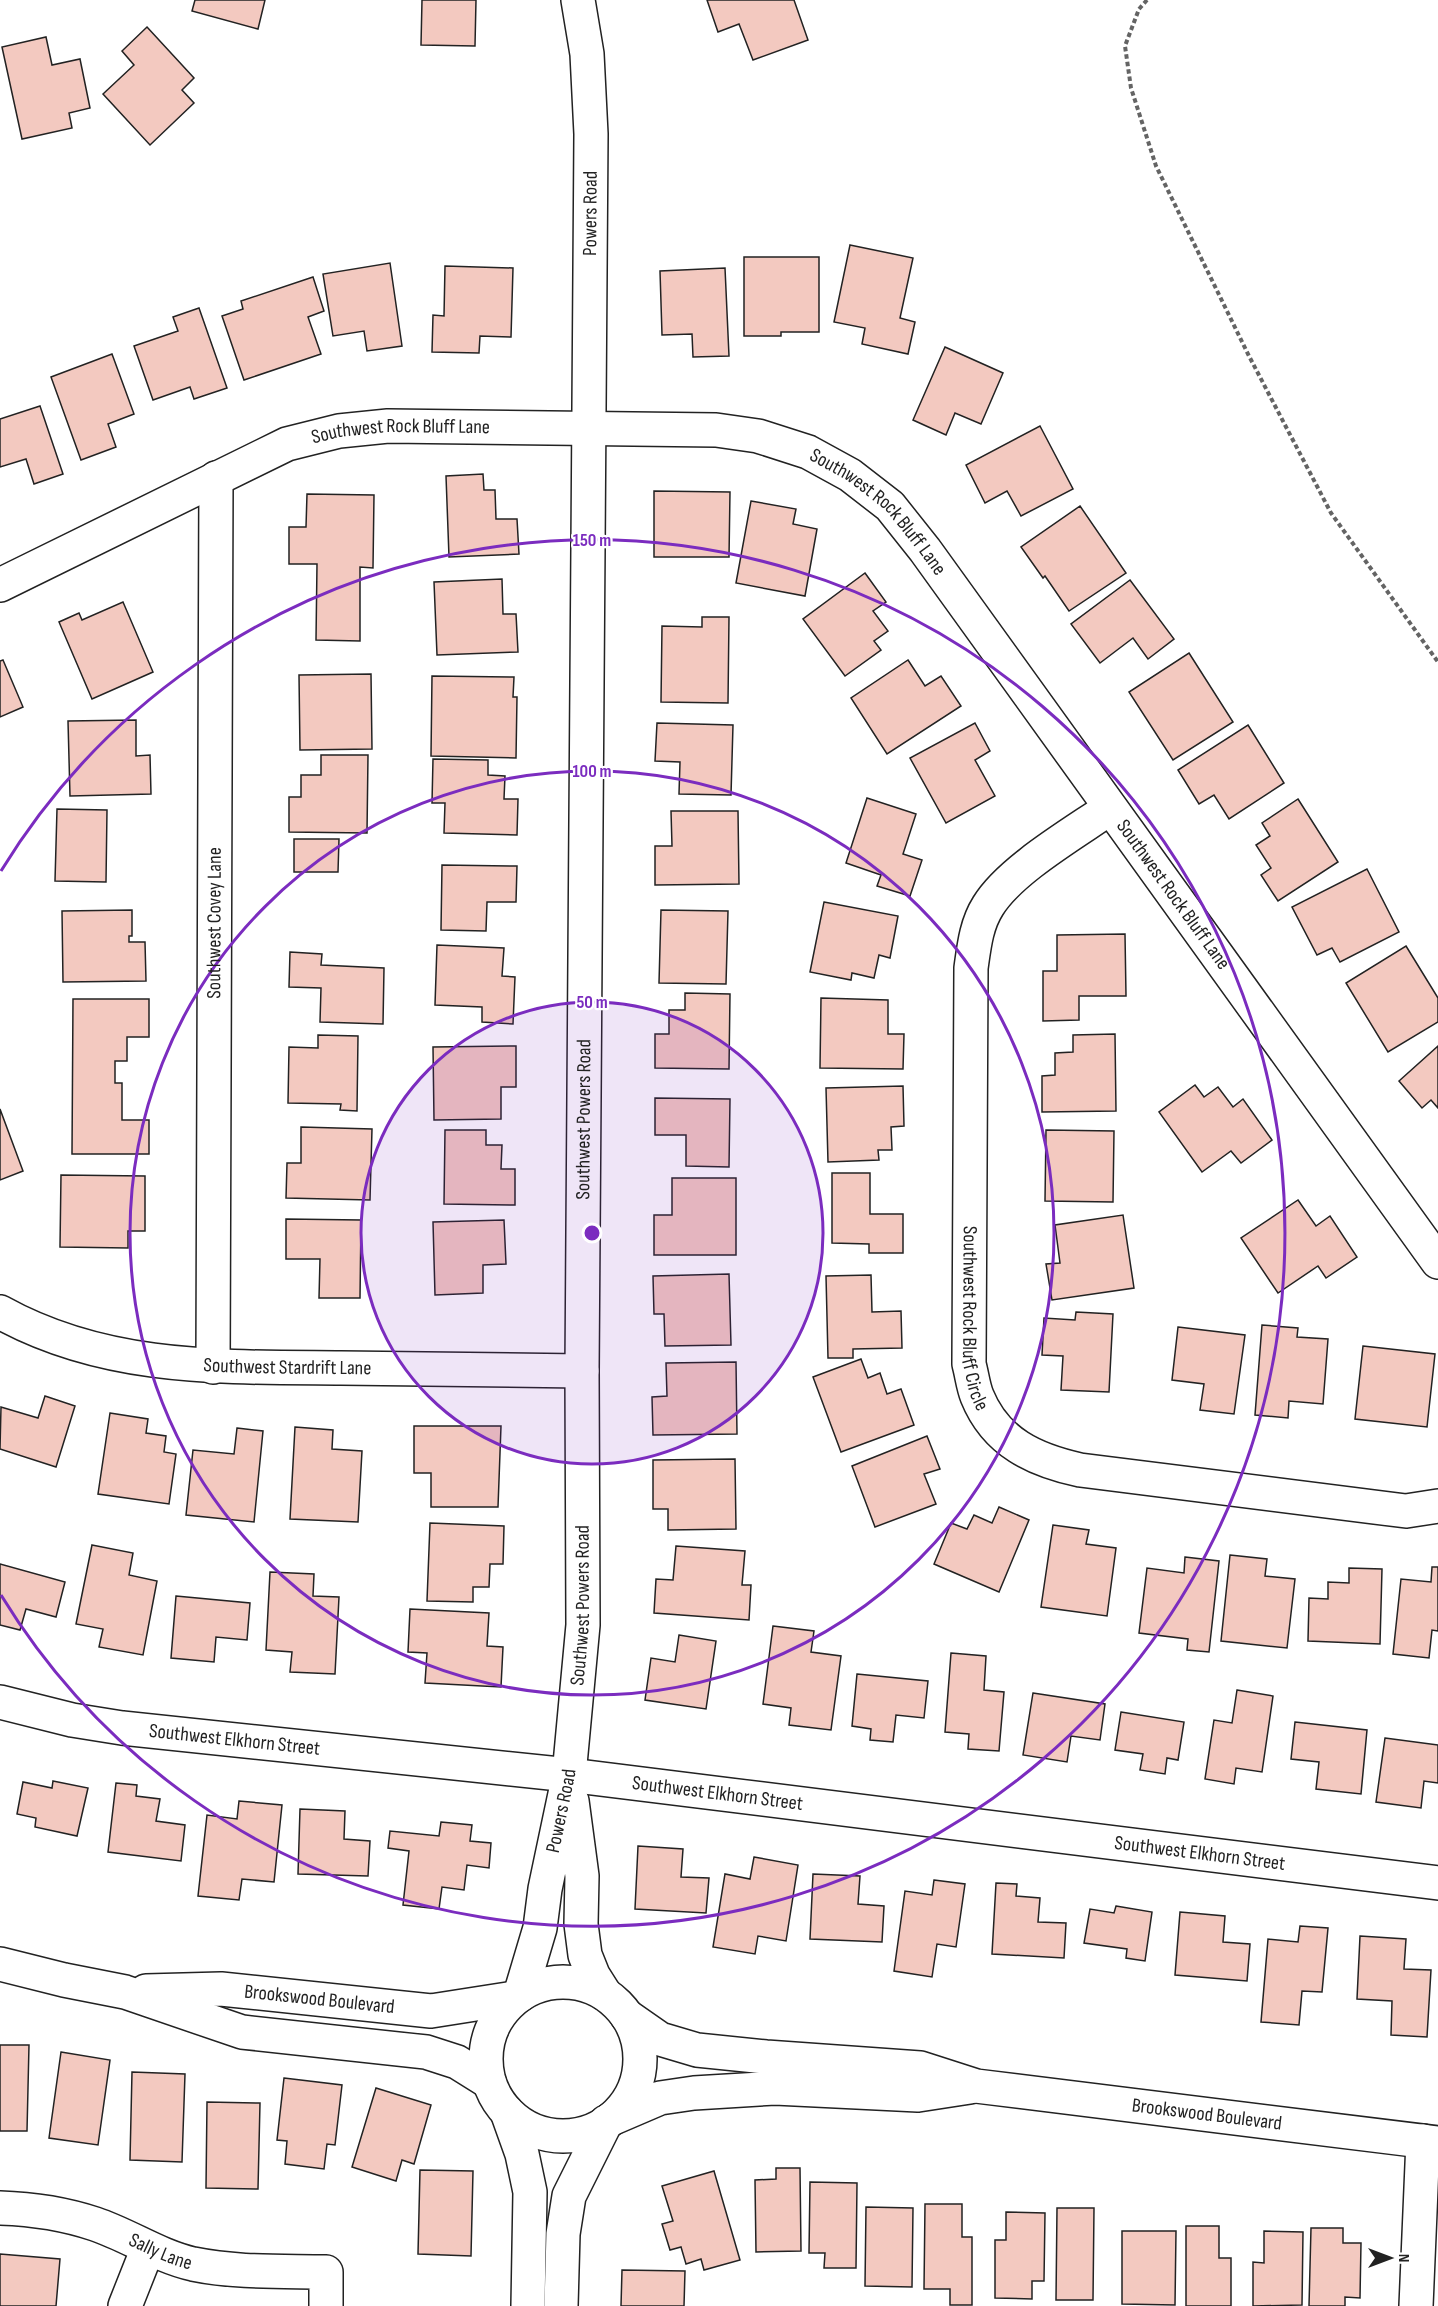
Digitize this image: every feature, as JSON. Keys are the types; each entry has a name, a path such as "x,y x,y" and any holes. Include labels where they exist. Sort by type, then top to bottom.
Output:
{"street":[{"name":"Powers Road","path":"578,0 587,54 591,134 589,427"},
{"name":"Southwest Rock Bluff Lane","path":"0,585 287,444 339,431 388,426 716,430 758,436 808,452 850,475 890,506 925,550 1438,1263"},
{"name":"Southwest Powers Road","path":"569,1775 583,1624 582,1371 589,427"},
{"name":"Southwest Covey Lane","path":"213,1367 216,478"},
{"name":"Southwest Rock Bluff Circle","path":"1110,808 1011,878 987,906 976,935 971,968 969,1364 978,1397 996,1428 1021,1449 1059,1466 1406,1511 1438,1506"},
{"name":"Southwest Stardrift Lane","path":"0,1312 74,1345 137,1359 213,1367 582,1371"},
{"name":"Southwest Elkhorn Street","path":"0,1702 72,1720 122,1728 569,1775 1438,1883"},
{"name":"Powers Road","path":"517,1996 540,1928 545,1889 569,1775"},
{"name":"Powers Road","path":"569,1775 582,1876 581,1924 585,1955 594,1975 616,2005"},
{"name":"Brookswood Boulevard","path":"0,1965 125,1992 242,2032 426,2052 457,2062 489,2082"},
{"path":"559,1981 583,1984 616,2005 637,2037 640,2059 637,2082 627,2102 609,2120 592,2131 569,2136 547,2135 525,2127 507,2112 496,2098 489,2082 485,2060 488,2036 498,2015 517,1996 536,1986 559,1981"},
{"name":"Brookswood Boulevard","path":"125,1992 221,1989 431,2011 517,1996"},
{"name":"Brookswood Boulevard","path":"616,2005 660,2040 697,2050 920,2068 976,2086 1430,2142"},
{"name":"Brookswood Boulevard","path":"609,2120 660,2098 694,2093 775,2088 918,2096 976,2086"},
{"path":"507,2112 522,2154 530,2192 528,2306"},
{"path":"561,2306 563,2234 569,2196 609,2120"},
{"path":"1416,2306 1430,2142"},
{"name":"Sally Lane","path":"0,2208 52,2214 95,2224 148,2248 191,2263 237,2271 326,2272 326,2306"},
{"path":"125,2306 148,2248"}],"path":[{"path":"1147,0 1139,9 1125,46 1131,88 1156,166 1249,356 1331,513 1438,662"}],"building":[{"path":"195,0 265,0 258,29 192,11"},
{"path":"422,0 476,0 475,46 421,45"},
{"path":"707,0 794,0 808,40 753,60 739,24 718,32"},
{"path":"147,27 194,78 182,90 194,103 150,145 103,94 134,65 122,51"},
{"path":"46,37 52,65 80,59 90,108 69,113 72,128 22,139 2,47"},
{"path":"850,245 913,258 900,318 915,322 908,354 862,344 865,328 834,322"},
{"path":"744,257 819,257 819,332 781,332 781,336 744,336"},
{"path":"390,263 402,346 367,351 364,331 333,336 323,274"},
{"path":"445,266 513,268 511,337 480,336 479,353 432,352 433,315 444,316"},
{"path":"725,268 729,356 693,357 692,334 662,335 660,271"},
{"path":"313,277 324,311 308,317 321,354 244,380 222,316 243,309 241,301"},
{"path":"199,308 227,388 194,399 190,387 153,400 134,346 178,331 173,317"},
{"path":"945,347 1003,373 981,424 955,413 946,435 913,420"},
{"path":"112,354 134,414 108,424 116,447 81,460 51,377"},
{"path":"40,406 63,474 34,484 26,459 0,467 0,419"},
{"path":"1040,426 1073,489 1021,516 1007,491 985,503 966,465"},
{"path":"483,474 484,490 495,490 496,519 517,519 519,554 449,557 446,476"},
{"path":"654,491 730,492 729,557 654,557"},
{"path":"307,494 374,495 373,568 360,567 360,641 316,640 317,564 289,564 289,527 306,527"},
{"path":"751,501 796,509 793,524 817,529 805,596 736,583"},
{"path":"1080,506 1126,573 1069,611 1021,547"},
{"path":"865,573 886,602 873,611 888,631 874,641 881,650 845,676 803,619"},
{"path":"502,579 503,614 516,614 518,652 437,655 434,582"},
{"path":"1130,580 1174,639 1148,659 1133,638 1100,663 1071,624"},
{"path":"123,602 153,672 92,699 59,622 79,613 82,620"},
{"path":"702,617 729,617 728,703 661,702 662,626 702,627"},
{"path":"1189,653 1233,722 1173,760 1129,692"},
{"path":"3,660 23,707 0,717 0,661"},
{"path":"908,660 925,686 941,676 961,706 887,754 851,698"},
{"path":"371,674 372,749 300,750 299,675"},
{"path":"432,676 514,677 513,697 517,697 516,758 431,756"},
{"path":"136,720 136,756 150,755 151,794 70,796 68,721"},
{"path":"657,723 733,725 731,795 679,794 680,762 655,761"},
{"path":"975,723 990,751 975,760 995,796 946,823 910,758"},
{"path":"1248,725 1284,783 1229,819 1214,795 1199,804 1178,770"},
{"path":"321,755 368,755 367,833 289,832 289,797 301,797 301,775 321,775"},
{"path":"433,759 488,760 488,775 505,776 504,799 518,799 517,835 444,833 445,803 432,803"},
{"path":"867,798 916,814 903,854 922,860 910,896 877,886 881,875 846,863"},
{"path":"1298,799 1338,862 1278,901 1261,875 1271,868 1256,845 1270,836 1262,823"},
{"path":"57,809 107,810 106,882 55,881"},
{"path":"671,811 738,811 739,884 655,885 655,846 672,846"},
{"path":"294,839 339,839 338,872 294,872"},
{"path":"442,865 517,866 516,902 487,902 486,931 441,930"},
{"path":"1367,869 1399,932 1340,962 1332,948 1317,955 1292,907"},
{"path":"824,902 898,916 890,958 879,955 874,978 852,973 851,980 810,972"},
{"path":"132,910 132,936 129,936 129,942 145,942 146,981 63,982 62,911"},
{"path":"661,910 728,911 726,984 659,983"},
{"path":"1125,934 1126,996 1079,996 1079,1020 1043,1021 1043,971 1057,971 1057,935"},
{"path":"437,945 504,948 502,976 515,977 513,1024 482,1022 482,1007 435,1005"},
{"path":"1406,946 1438,998 1438,1022 1388,1052 1346,983"},
{"path":"290,952 322,954 321,965 384,968 383,1024 320,1022 321,988 289,987"},
{"path":"685,993 730,994 729,1069 655,1068 655,1034 669,1034 669,1010 685,1010"},
{"path":"821,998 888,1000 888,1034 904,1034 903,1069 820,1068"},
{"path":"73,999 149,999 149,1037 127,1037 127,1061 115,1061 115,1083 122,1083 122,1120 149,1120 149,1154 72,1154"},
{"path":"1115,1034 1116,1111 1042,1112 1042,1076 1055,1075 1055,1053 1073,1052 1073,1035"},
{"path":"318,1035 358,1036 357,1111 340,1110 341,1104 288,1103 289,1047 318,1048"},
{"path":"516,1046 516,1087 501,1087 501,1119 434,1120 433,1047"},
{"path":"1438,1046 1438,1108 1431,1100 1422,1108 1399,1081"},
{"path":"1195,1085 1204,1097 1218,1087 1233,1107 1243,1099 1272,1140 1241,1163 1231,1151 1202,1172 1159,1112"},
{"path":"903,1086 904,1126 891,1127 892,1150 878,1150 879,1160 828,1162 826,1088"},
{"path":"655,1098 730,1099 729,1167 686,1166 686,1135 655,1135"},
{"path":"0,1109 23,1171 0,1180"},
{"path":"301,1127 372,1129 370,1200 286,1198 287,1163 301,1163"},
{"path":"445,1130 486,1130 486,1145 502,1145 501,1169 515,1169 515,1205 444,1204"},
{"path":"1046,1130 1114,1131 1113,1202 1045,1201"},
{"path":"832,1173 870,1173 870,1214 903,1214 903,1253 869,1253 869,1244 832,1243"},
{"path":"61,1175 145,1176 145,1231 128,1231 128,1248 60,1247"},
{"path":"672,1178 736,1178 736,1255 654,1255 654,1215 672,1215"},
{"path":"1298,1200 1316,1226 1330,1216 1357,1257 1326,1278 1318,1266 1278,1293 1241,1238"},
{"path":"1123,1215 1134,1288 1052,1300 1046,1264 1060,1263 1055,1225"},
{"path":"286,1219 361,1220 360,1298 319,1298 320,1259 286,1259"},
{"path":"504,1220 506,1264 483,1265 483,1293 435,1295 433,1222"},
{"path":"729,1274 731,1345 665,1346 664,1314 654,1314 653,1276"},
{"path":"871,1275 872,1312 901,1311 902,1348 853,1349 853,1358 828,1358 826,1276"},
{"path":"1076,1312 1113,1314 1109,1392 1061,1390 1063,1356 1042,1355 1044,1318 1075,1320"},
{"path":"1262,1325 1298,1328 1297,1337 1328,1339 1323,1404 1289,1401 1288,1418 1255,1415"},
{"path":"1178,1327 1245,1335 1234,1414 1200,1410 1204,1384 1172,1380"},
{"path":"1363,1346 1435,1354 1427,1427 1355,1419"},
{"path":"861,1359 868,1378 880,1373 887,1394 901,1389 914,1425 841,1452 813,1377"},
{"path":"736,1362 737,1434 653,1435 652,1397 667,1396 666,1363"},
{"path":"45,1396 75,1406 56,1467 0,1449 1,1407 38,1418"},
{"path":"110,1413 148,1419 146,1433 166,1436 164,1452 176,1454 169,1504 98,1494"},
{"path":"414,1426 501,1426 498,1507 431,1507 431,1473 414,1473"},
{"path":"295,1427 333,1430 332,1449 362,1451 358,1522 290,1519"},
{"path":"237,1428 263,1431 254,1522 186,1515 193,1450 234,1454"},
{"path":"927,1436 940,1469 924,1474 936,1504 875,1527 852,1466"},
{"path":"735,1459 736,1529 668,1530 668,1509 653,1509 653,1460"},
{"path":"999,1507 1029,1520 999,1592 934,1564 951,1523 967,1529 974,1515 992,1523"},
{"path":"430,1523 504,1526 503,1564 490,1564 489,1587 473,1587 473,1602 427,1601"},
{"path":"1053,1525 1089,1530 1086,1544 1116,1548 1107,1616 1041,1607"},
{"path":"92,1545 133,1553 129,1575 157,1581 143,1655 99,1647 103,1629 76,1624"},
{"path":"676,1546 745,1551 742,1585 751,1585 749,1620 654,1613 656,1579 673,1580"},
{"path":"1230,1555 1267,1559 1265,1576 1295,1579 1287,1648 1221,1641"},
{"path":"1185,1557 1219,1561 1209,1652 1187,1650 1188,1639 1139,1633 1147,1568 1184,1573"},
{"path":"0,1564 65,1582 56,1617 26,1609 20,1630 0,1625"},
{"path":"1432,1567 1438,1567 1438,1631 1432,1630 1429,1658 1393,1654 1401,1579 1431,1582"},
{"path":"1349,1568 1382,1569 1380,1644 1308,1641 1309,1598 1328,1599 1328,1582 1349,1583"},
{"path":"270,1572 314,1574 313,1596 339,1597 335,1674 290,1672 292,1652 266,1650"},
{"path":"176,1596 250,1603 247,1640 216,1637 214,1662 171,1658"},
{"path":"410,1609 489,1613 487,1646 503,1647 501,1687 425,1683 427,1653 408,1652"},
{"path":"773,1626 814,1631 811,1652 841,1656 831,1730 789,1725 791,1708 763,1704"},
{"path":"679,1635 716,1641 706,1709 645,1700 651,1658 675,1662"},
{"path":"951,1653 986,1656 984,1690 1004,1692 999,1751 968,1749 969,1734 945,1732"},
{"path":"857,1674 928,1681 924,1718 896,1715 893,1742 870,1740 871,1729 852,1726"},
{"path":"1237,1690 1273,1696 1262,1772 1236,1768 1234,1784 1205,1779 1214,1720 1232,1723"},
{"path":"1033,1693 1105,1704 1100,1740 1071,1736 1067,1762 1023,1755"},
{"path":"1121,1712 1184,1722 1178,1760 1167,1758 1165,1774 1140,1770 1143,1754 1115,1750"},
{"path":"1295,1722 1367,1730 1361,1794 1316,1789 1319,1762 1291,1759"},
{"path":"1385,1738 1438,1745 1438,1783 1424,1781 1421,1808 1376,1802"},
{"path":"53,1781 88,1788 77,1836 35,1827 36,1818 17,1814 23,1782 52,1788"},
{"path":"116,1783 137,1785 136,1796 160,1799 156,1821 185,1825 181,1861 108,1852"},
{"path":"239,1801 282,1805 274,1882 242,1879 239,1900 198,1896 207,1815 237,1819"},
{"path":"300,1809 345,1811 344,1839 370,1841 368,1876 298,1874"},
{"path":"441,1822 472,1825 470,1841 491,1843 489,1868 467,1865 464,1890 442,1887 439,1909 403,1905 409,1851 388,1848 390,1831 439,1836"},
{"path":"638,1846 683,1849 681,1877 709,1878 706,1913 635,1909"},
{"path":"754,1857 798,1865 786,1941 758,1936 755,1954 713,1947 725,1874 750,1879"},
{"path":"813,1874 860,1876 858,1904 884,1906 882,1942 810,1939"},
{"path":"934,1880 965,1884 956,1947 937,1944 932,1977 894,1971 905,1891 932,1895"},
{"path":"996,1883 1017,1884 1016,1896 1040,1898 1038,1922 1066,1923 1064,1958 992,1954"},
{"path":"1116,1906 1152,1912 1145,1961 1126,1958 1127,1949 1084,1943 1090,1909 1114,1913"},
{"path":"1180,1912 1225,1916 1223,1942 1250,1944 1247,1981 1175,1975"},
{"path":"1300,1926 1328,1928 1322,1992 1302,1991 1299,2025 1261,2022 1268,1939 1298,1942"},
{"path":"1360,1936 1406,1939 1404,1969 1431,1970 1427,2037 1391,2035 1392,2001 1357,1999"},
{"path":"0,2045 29,2045 27,2131 0,2131"},
{"path":"61,2052 110,2060 98,2145 49,2138"},
{"path":"132,2072 185,2074 182,2162 130,2160"},
{"path":"284,2078 342,2085 335,2145 327,2144 324,2169 285,2164 287,2141 277,2140"},
{"path":"376,2088 431,2105 414,2164 402,2160 396,2181 352,2167"},
{"path":"207,2102 260,2103 258,2189 206,2188"},
{"path":"776,2168 800,2168 801,2251 756,2252 755,2180 776,2179"},
{"path":"420,2170 473,2171 471,2256 418,2254"},
{"path":"714,2171 740,2260 704,2270 701,2259 686,2264 681,2247 670,2250 662,2224 673,2221 662,2186"},
{"path":"810,2182 857,2183 856,2268 824,2268 825,2253 809,2253"},
{"path":"925,2204 962,2204 962,2237 972,2237 972,2305 950,2305 950,2289 924,2289"},
{"path":"866,2207 913,2208 912,2287 865,2286"},
{"path":"1057,2208 1094,2208 1093,2300 1056,2300"},
{"path":"1006,2212 1045,2213 1044,2281 1032,2281 1032,2299 995,2298 995,2240 1006,2240"},
{"path":"1186,2226 1219,2226 1219,2258 1231,2258 1231,2306 1186,2306"},
{"path":"1311,2228 1343,2228 1343,2243 1361,2243 1360,2298 1345,2297 1345,2306 1309,2306"},
{"path":"1122,2231 1176,2231 1175,2305 1122,2304"},
{"path":"1264,2231 1303,2232 1302,2305 1253,2306 1253,2262 1264,2263"},
{"path":"0,2254 60,2259 56,2306 0,2306"},
{"path":"622,2270 685,2271 684,2306 621,2306"}]}
